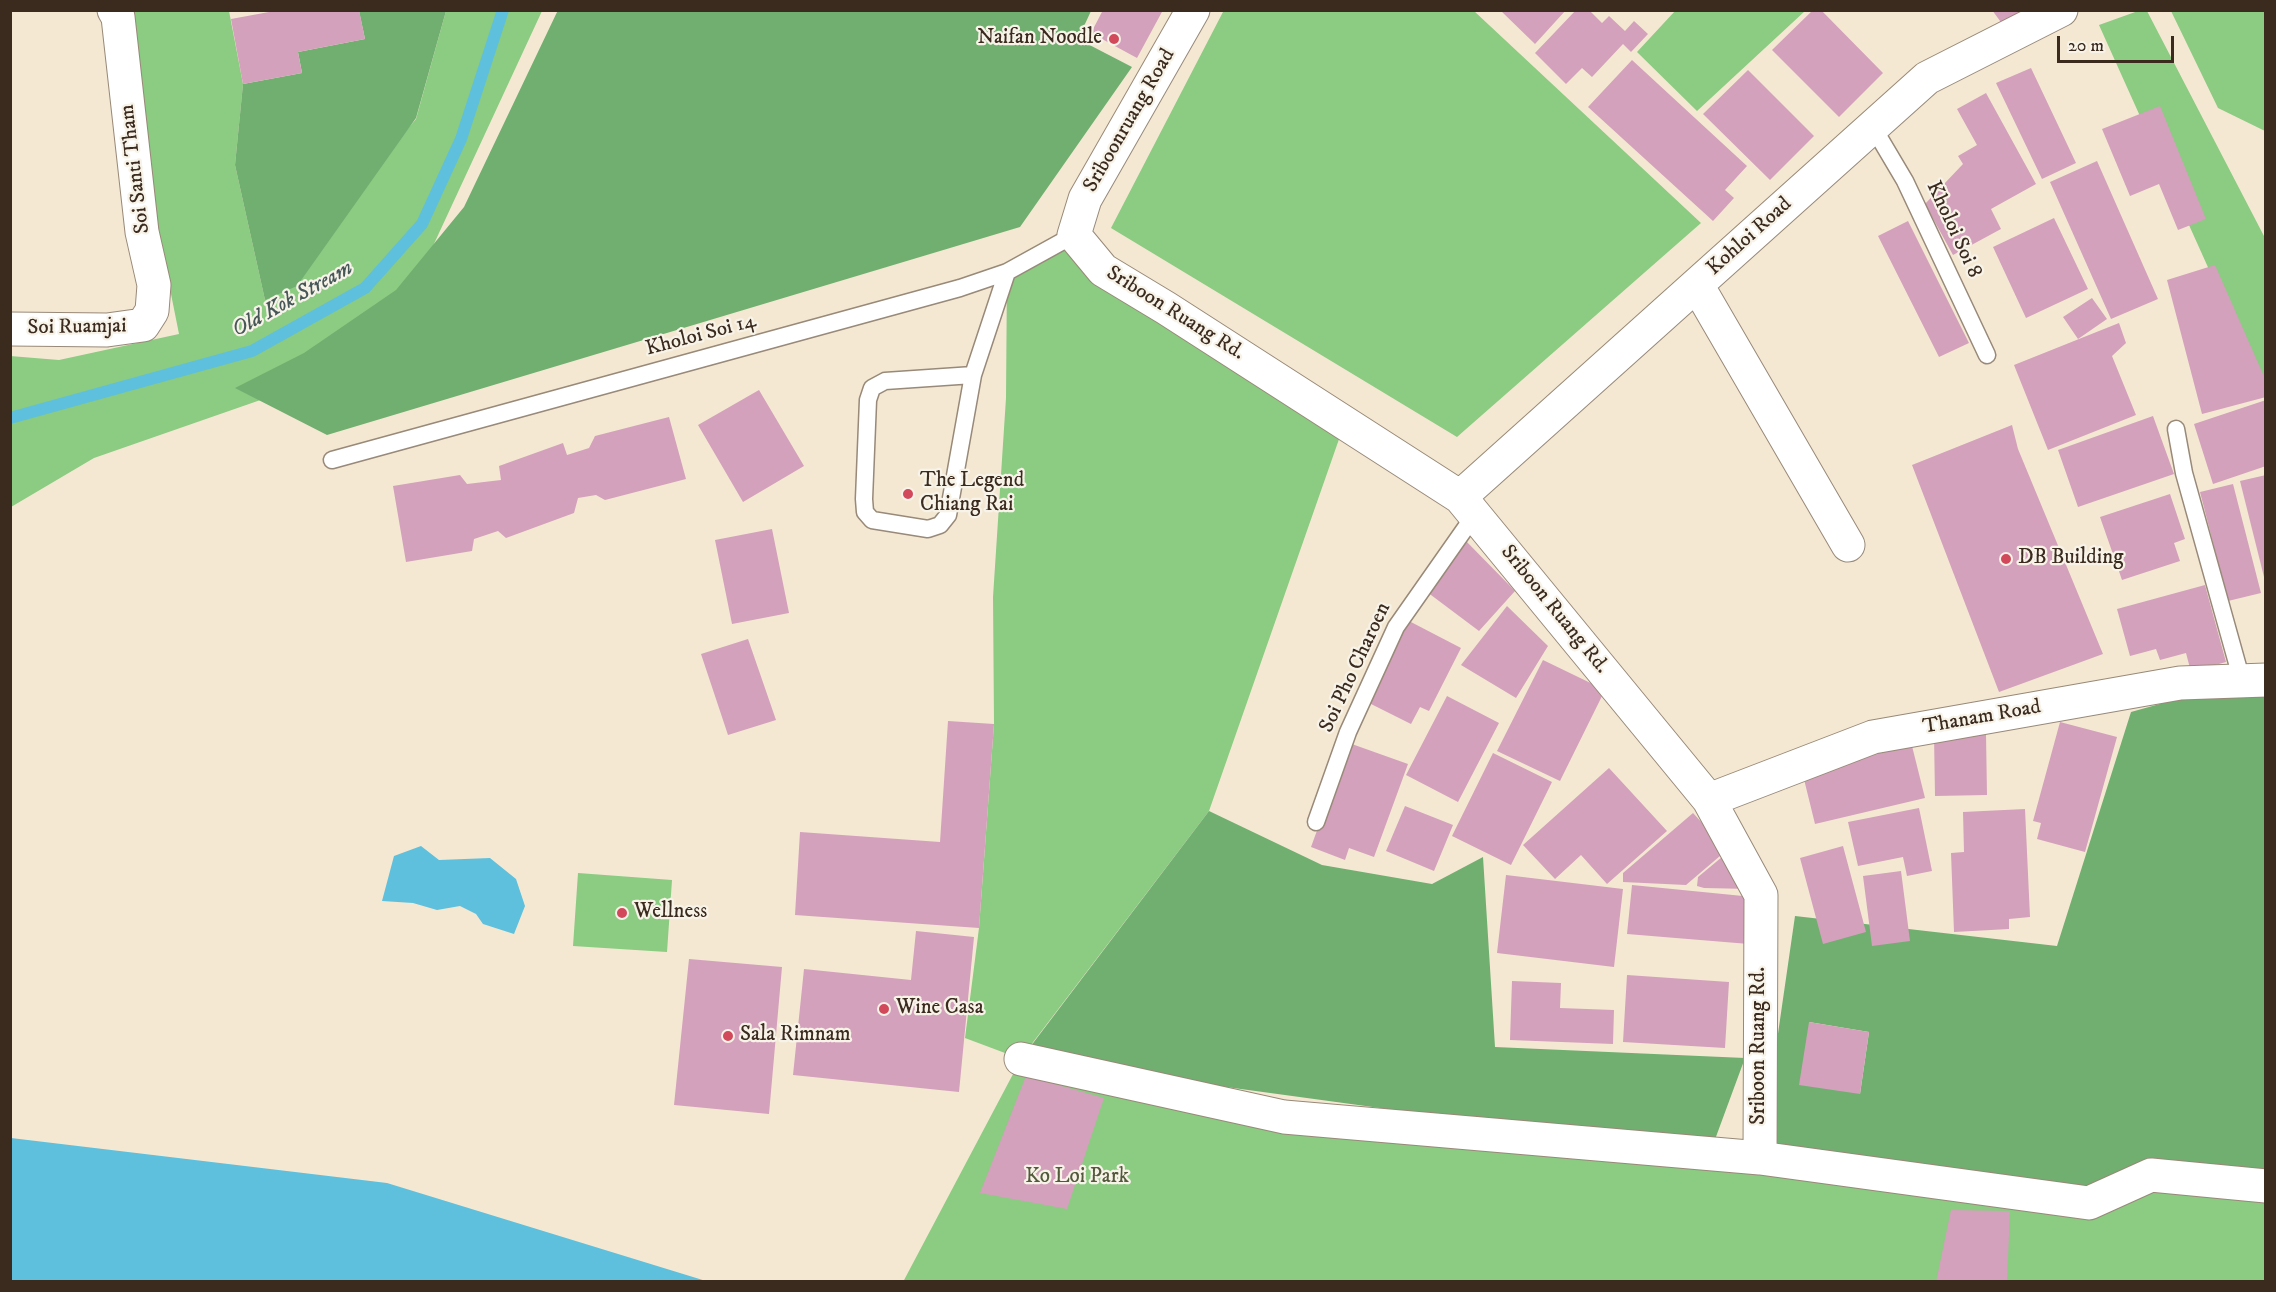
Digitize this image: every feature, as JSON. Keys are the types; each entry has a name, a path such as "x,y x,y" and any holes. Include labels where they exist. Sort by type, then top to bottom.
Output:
{"street":[{"name":"Soi Santi Tham","path":"114,10 118,17 142,232 154,285 152,311 143,326"},
{"name":"Sriboonruang Road","path":"1074,235 1085,199 1193,10"},
{"name":"Kohloi Road","path":"1468,505 1697,285 1927,78 2061,10"},
{"name":"Sriboon Ruang Rd.","path":"1074,235 1103,270 1166,308 1468,505 1709,800 1761,895 1760,1158"},
{"path":"1697,285 1848,545"},
{"name":"Soi Ruamjai","path":"10,329 107,330 143,326"},
{"name":"Thanam Road","path":"1709,800 1873,737 2180,683 2254,681"},
{"path":"1021,1059 1284,1117 1760,1158 2089,1203 2151,1175 2265,1186"}],"lane":[{"name":"Kholoi Soi 8","path":"1873,127 1905,181 1987,355"},
{"name":"Kholoi Soi 14","path":"332,460 960,288 1007,272 1074,235"},
{"path":"973,375 885,381 872,388 868,400 864,499 865,512 872,520 928,529 940,525 948,515 973,375 1007,272"},
{"path":"2176,429 2184,473 2254,681"},
{"name":"Soi Pho Charoen","path":"1316,822 1348,732 1396,627 1468,505"}],"green space":[{"path":"558,10 1091,11 1078,39 1132,67 1020,227 327,435 235,388 304,353 396,290 464,207"},
{"path":"1224,10 1474,11 1701,223 1457,437 1111,228"},
{"path":"1676,10 1805,11 1697,111 1637,52"},
{"path":"130,11 229,11 243,84 235,165 265,300 416,119 446,11 542,11 381,358 94,458 11,507 10,356 59,360 179,334 151,194"},
{"path":"359,11 446,11 416,118 297,286 265,300 235,165 243,84 302,73 298,52 365,39"},
{"path":"2138,11 2147,11 2265,238 2265,394 2099,25"},
{"path":"2171,11 2265,11 2265,131 2218,108"},
{"name":"Ko Loi Park","path":"1074,235 1345,422 1209,811 1021,1058 1284,1117 2151,1175 2265,1189 2265,1281 903,1282 1021,1059 965,1038 979,928 994,724 993,597 1006,398 1007,272"},
{"path":"2265,680 2265,1186 2151,1175 2089,1203 1760,1158 1795,916 2057,946 2131,712 2242,681","holes":["1809,1022 1869,1032 1860,1094"]},
{"path":"1209,811 1322,865 1432,884 1483,857 1495,1047 1745,1058 1710,1153 1021,1059"},
{"name":"Wellness","path":"578,873 672,880 667,952 573,946"}],"water":[{"path":"421,846 439,860 490,858 516,879 525,906 514,934 483,924 476,914 460,906 437,910 413,903 382,901 394,856"},
{"path":"11,1138 387,1183 706,1281 11,1281"}],"building":[{"path":"268,10 359,10 365,39 298,52 302,73 243,84 231,19 269,12"},
{"path":"1103,10 1163,10 1137,58 1091,33"},
{"path":"1500,10 1566,10 1535,44"},
{"path":"1576,10 1589,10 1602,23 1609,16 1625,31 1634,21 1648,34 1631,52 1623,44 1592,77 1582,68 1566,84 1535,53"},
{"path":"1813,10 1821,10 1883,73 1839,117 1772,50"},
{"path":"1992,10 2021,10 2003,25"},
{"path":"1632,60 1747,166 1725,190 1734,198 1713,221 1588,107"},
{"path":"2031,68 2076,163 2042,179 1996,83"},
{"path":"1748,70 1814,136 1770,180 1703,114"},
{"path":"1986,93 2036,184 1991,209 2001,229 1953,255 1925,204 1963,164 1958,156 1977,145 1957,109"},
{"path":"2160,106 2206,219 2178,230 2159,184 2130,196 2102,129"},
{"path":"2097,161 2158,299 2111,319 2050,182"},
{"path":"2054,218 2088,289 2026,318 1993,247"},
{"path":"1908,221 1969,343 1939,357 1878,236"},
{"path":"2215,265 2266,381 2266,397 2202,414 2167,280"},
{"path":"2092,298 2107,319 2078,339 2063,317"},
{"path":"2119,323 2126,343 2112,356 2136,415 2048,450 2014,365"},
{"path":"759,390 804,466 743,502 698,425"},
{"path":"2266,400 2266,466 2213,484 2194,424"},
{"path":"2153,416 2174,474 2078,507 2058,450"},
{"path":"669,417 686,479 605,500 596,495 578,498 574,513 506,538 498,531 474,539 472,551 406,562 393,486 460,475 467,484 501,480 499,466 563,443 567,455 589,448 595,436"},
{"name":"DB Building","path":"2012,425 2018,449 2103,654 1999,692 1912,465"},
{"path":"2266,475 2266,581 2265,581 2240,481"},
{"path":"2233,484 2261,593 2228,601 2200,492"},
{"path":"2170,494 2185,539 2174,543 2180,561 2122,580 2100,517"},
{"path":"772,529 789,613 732,624 715,540"},
{"path":"1465,540 1515,591 1479,631 1427,592"},
{"path":"2205,585 2226,662 2191,672 2186,653 2160,660 2156,649 2130,656 2117,609"},
{"path":"1507,606 1548,646 1516,698 1461,665"},
{"path":"1409,621 1461,648 1429,711 1420,707 1411,724 1367,702"},
{"path":"748,639 776,720 728,735 701,654"},
{"path":"1543,660 1605,690 1560,781 1497,751"},
{"path":"1447,696 1499,723 1458,802 1406,775"},
{"path":"948,721 994,724 979,928 795,915 800,832 940,842"},
{"path":"2060,722 2117,737 2085,852 2037,839 2041,823 2033,821"},
{"path":"1986,734 1987,795 1935,796 1934,735"},
{"path":"1911,742 1925,798 1815,824 1801,767"},
{"path":"1349,743 1408,764 1374,857 1349,848 1345,860 1311,847"},
{"path":"1493,753 1552,782 1511,865 1452,836"},
{"path":"1609,768 1667,831 1607,884 1581,855 1555,879 1523,845"},
{"path":"1405,806 1453,825 1434,871 1386,851"},
{"path":"1919,808 1932,871 1907,876 1903,857 1858,866 1848,822"},
{"path":"2025,809 2030,917 2009,919 2009,929 1954,932 1951,853 1964,852 1963,812"},
{"path":"1693,813 1727,850 1686,885 1623,882 1623,873"},
{"path":"1843,846 1866,932 1823,944 1800,858"},
{"path":"1728,852 1751,889 1697,886 1698,877"},
{"path":"1901,871 1910,941 1872,946 1863,876"},
{"path":"1506,875 1623,889 1614,967 1497,953"},
{"path":"1632,885 1753,897 1749,944 1627,934"},
{"name":"Wine Casa","path":"916,931 974,937 959,1092 793,1075 804,969 911,980"},
{"name":"Sala Rimnam","path":"689,959 782,967 769,1114 674,1105"},
{"path":"1627,975 1729,982 1725,1048 1623,1042"},
{"path":"1512,981 1561,983 1560,1008 1614,1010 1613,1044 1510,1040"},
{"path":"1809,1022 1869,1032 1860,1094 1799,1085"},
{"path":"1026,1076 1104,1098 1067,1209 980,1193"},
{"path":"1951,1210 2010,1211 2007,1282 1936,1282"}],"waterway":[{"name":"Old Kok Stream","path":"10,418 252,351 365,288 422,224 461,139 503,10"}],"place":[{"name":"Naifan Noodle","path":"1114,39"},
{"name":"The Legend Chiang Rai","path":"908,494"},
{"name":"DB Building","path":"2006,559"},
{"name":"Wellness","path":"622,913"},
{"name":"Wine Casa","path":"884,1009"},
{"name":"Sala Rimnam","path":"728,1036"}]}
